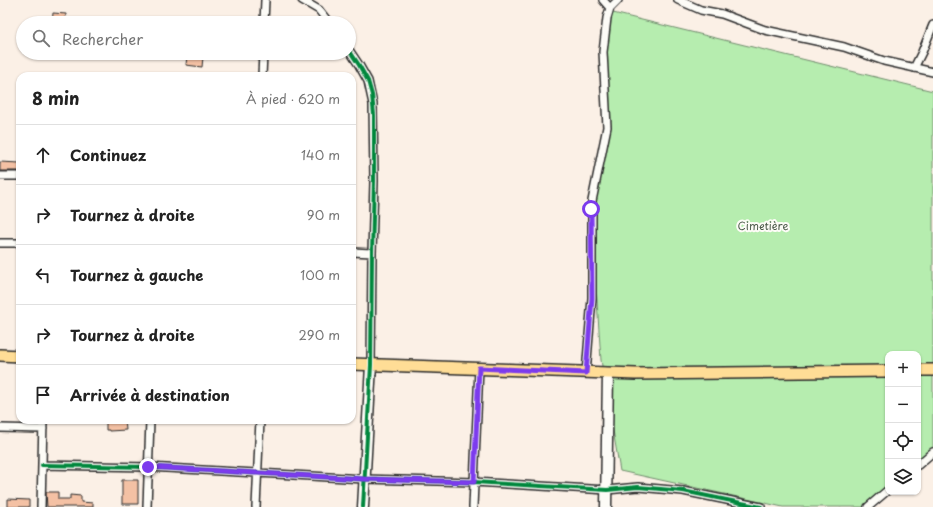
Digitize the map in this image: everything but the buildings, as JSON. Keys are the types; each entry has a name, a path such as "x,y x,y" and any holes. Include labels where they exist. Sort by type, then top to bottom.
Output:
{"main road":[{"path":"0,355 16,356"},
{"path":"356,364 636,374 885,371"},
{"path":"921,370 933,370"}],"street":[{"path":"264,16 265,0"},
{"path":"302,0 319,10 324,16"},
{"path":"603,0 610,8"},
{"path":"586,373 592,298 592,201 607,127 603,52 610,8 618,0"},
{"path":"678,0 701,10 722,14 765,30 844,47 884,61 933,72"},
{"path":"914,68 932,34 933,25"},
{"path":"262,72 263,60"},
{"path":"356,60 368,81 373,104 374,182 371,365 363,507"},
{"path":"0,176 16,176"},
{"path":"0,243 16,243"},
{"path":"356,252 372,253"},
{"path":"473,507 479,368"},
{"path":"606,507 608,373"},
{"path":"41,507 43,424"},
{"path":"148,507 150,424"},
{"path":"256,507 260,424"},
{"path":"0,428 43,429"},
{"path":"921,462 933,452"},
{"path":"42,465 148,467 364,479 474,482 607,490 638,488 683,491 761,507"},
{"path":"868,507 885,493"}],"green space":[{"name":"Cimetière","path":"609,12 933,91 933,450 921,460 921,351 885,351 885,492 867,507 783,507 620,471 601,360 592,227 591,197 608,133 603,75"}],"cycle path":[{"path":"356,60 368,81 372,95 374,115 371,365 363,507"},
{"path":"42,465 148,467 364,479 474,482 607,490 638,487 683,491 761,507"}],"route":[{"path":"148,467 364,479 474,482 479,368 586,373 592,298 591,209"}]}
